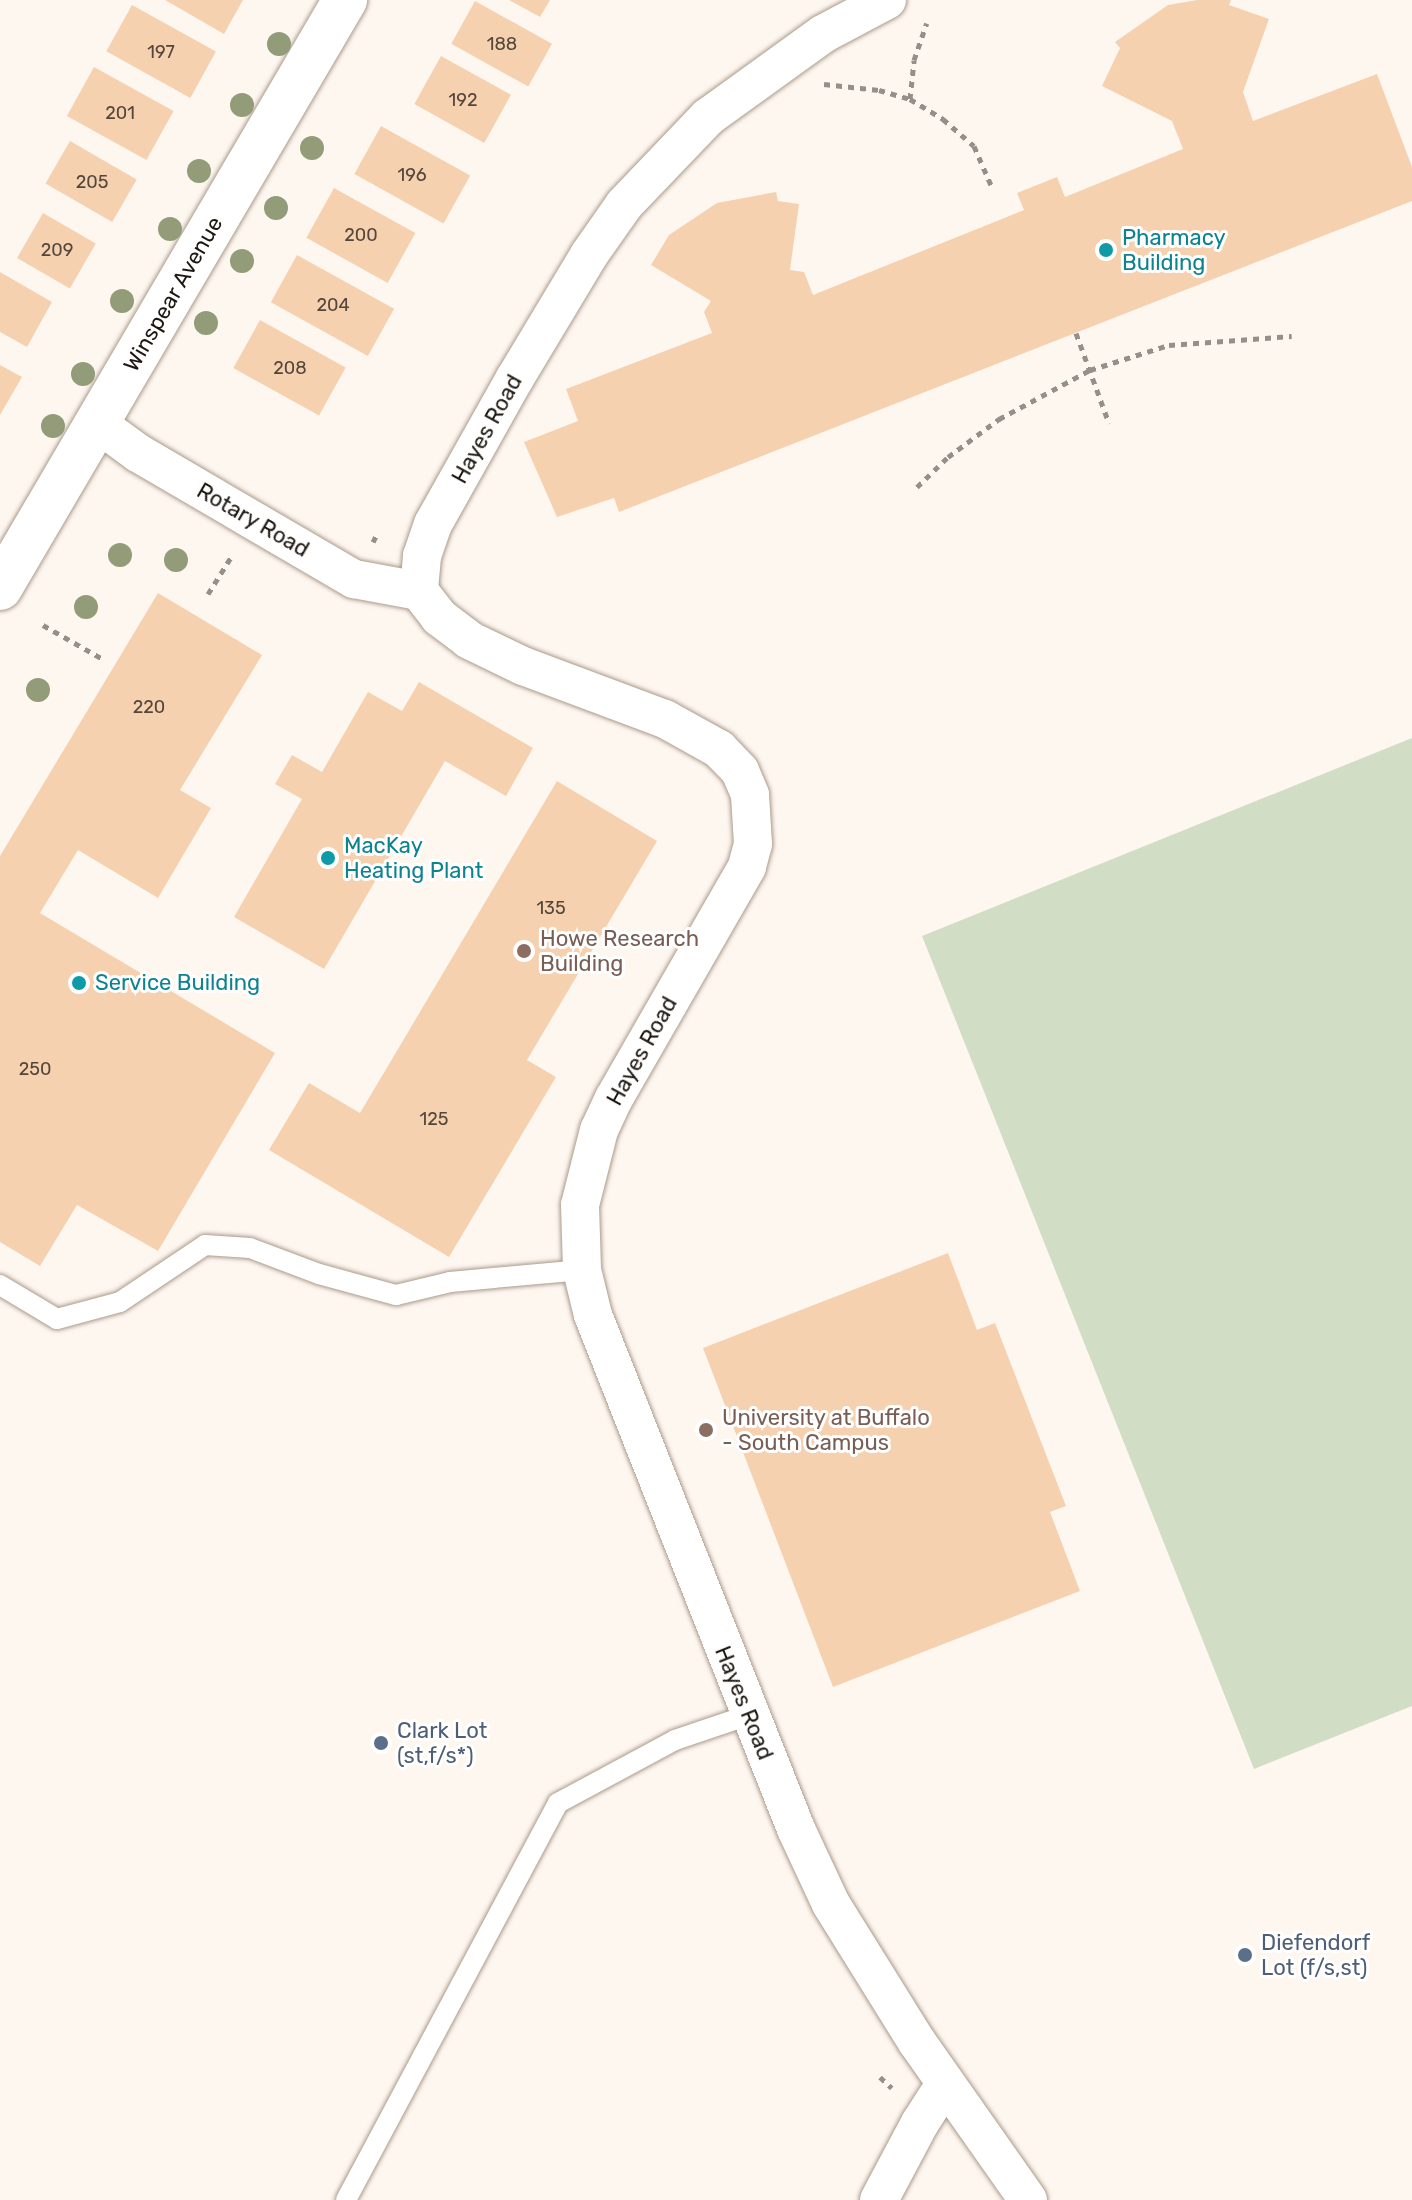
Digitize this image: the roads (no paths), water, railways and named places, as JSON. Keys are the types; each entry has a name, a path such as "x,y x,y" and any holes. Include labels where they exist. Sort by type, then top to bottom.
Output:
{"street":[{"name":"Winspear Avenue","path":"0,588 345,0"},
{"name":"Hayes Road","path":"887,0 823,34 708,117 624,205 589,255 523,365 433,524 422,556 419,591 439,617 469,640 523,666 665,719 719,749 740,771 750,795 753,844 747,867 614,1098 599,1130 580,1205 582,1270 593,1315 749,1715 831,1904 945,2084 1028,2200"},
{"name":"Rotary Road","path":"97,423 138,453 354,579 419,591"},
{"path":"879,2200 920,2123 945,2084"}],"lane":[{"path":"0,1285 57,1319 120,1302 205,1245 250,1248 319,1274 396,1295 450,1282 582,1270"},
{"path":"346,2200 558,1803 675,1740 749,1715"}],"place":[{"name":"Pharmacy Building","path":"1106,250"},
{"name":"MacKay Heating Plant","path":"328,858"},
{"name":"Howe Research Building","path":"524,951"},
{"name":"Service Building","path":"79,983"},
{"name":"University at Buffalo - South Campus","path":"706,1430"},
{"name":"Clark Lot (st,f/s*)","path":"381,1743"},
{"name":"Diefendorf Lot (f/s,st)","path":"1245,1955"}]}
